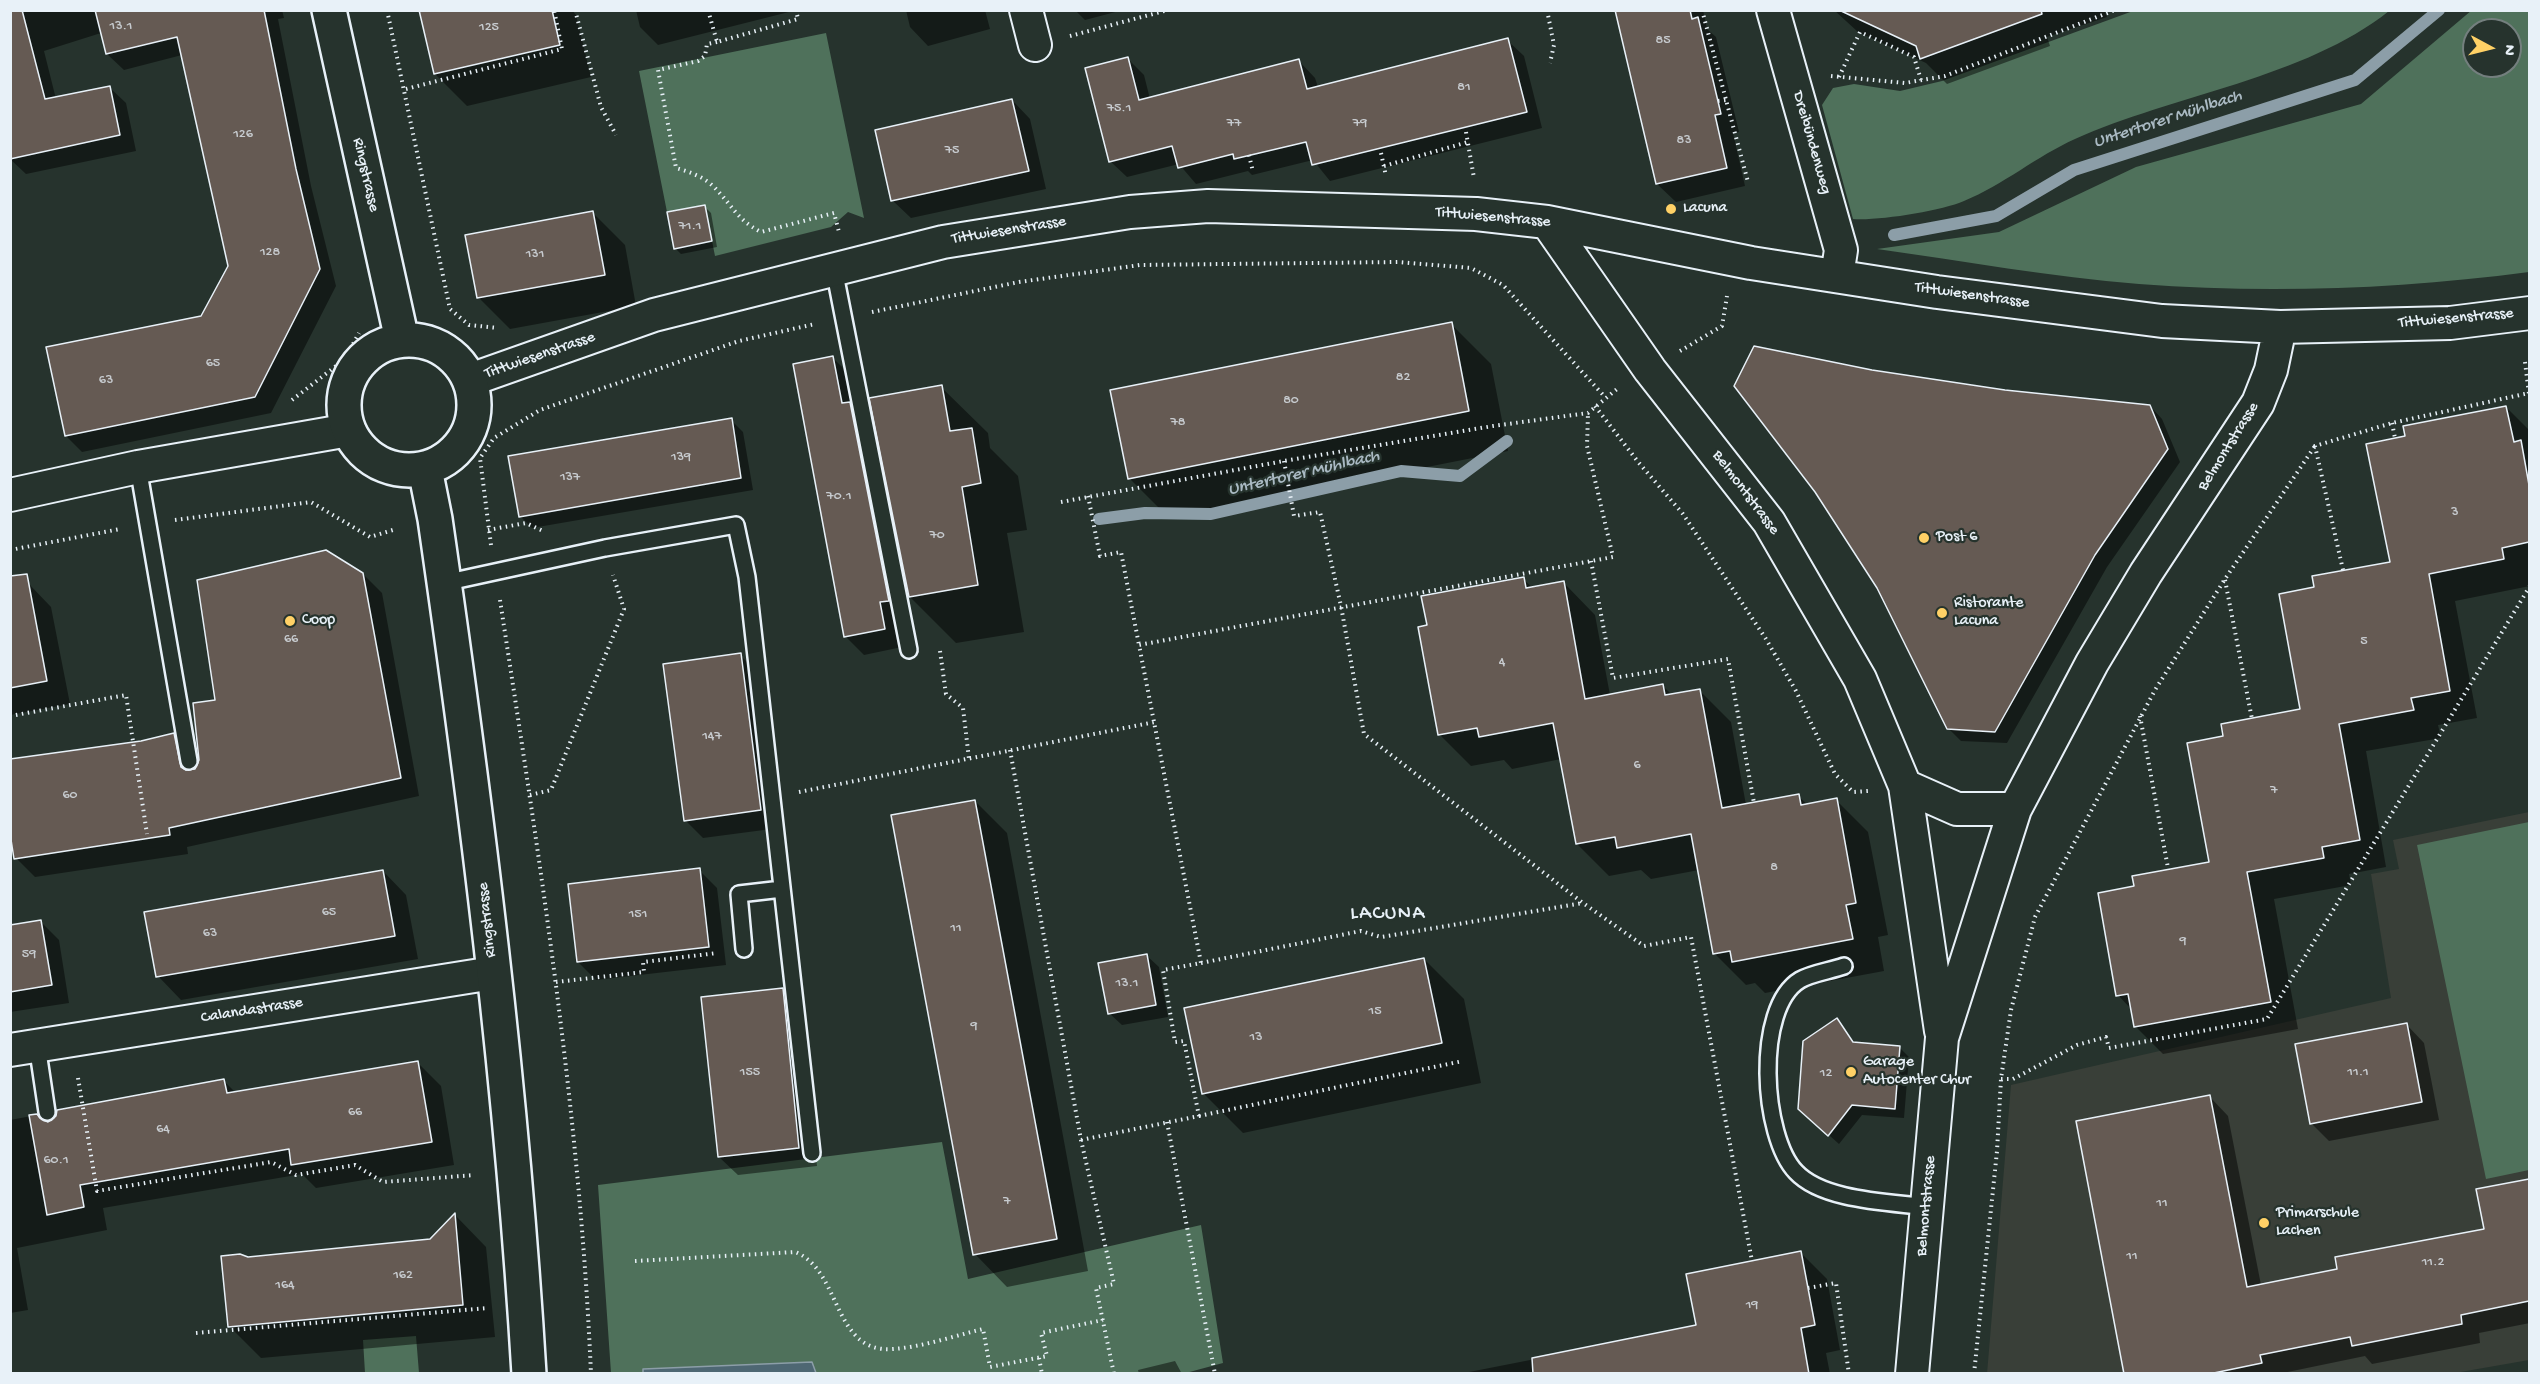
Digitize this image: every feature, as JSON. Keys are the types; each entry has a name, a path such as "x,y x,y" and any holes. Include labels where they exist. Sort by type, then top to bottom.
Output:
{"main road":[{"name":"Ringstrasse","path":"328,10 402,340"},
{"path":"402,340 423,341 442,349 459,362 470,380 474,402 472,424 462,444 445,460 425,469 402,470 380,464 362,450 349,430 344,407 348,383 360,362 379,347 402,340"},
{"name":"Ringstrasse","path":"425,469 444,583 482,859 503,1054 529,1374"}],"street":[{"path":"1026,10 1035,45"},
{"name":"Dreibündenweg","path":"1773,10 1841,249 1837,276"},
{"name":"Tittwiesenstrasse","path":"470,380 654,315 943,242 1130,212 1208,206 1476,214 1547,222 1733,260 1937,292 2162,321 2280,327 2450,323 2529,313"},
{"name":"Belmontstrasse","path":"1547,222 1650,370 1769,522 1860,680 1891,790 1942,1038"},
{"name":"Belmontstrasse","path":"1912,1374 1942,1038 2015,809 2092,663 2146,573 2258,403 2271,370 2280,327"},
{"path":"10,495 138,467 349,430"},
{"path":"1891,790 1956,809 2015,809"},
{"name":"Calandastrasse","path":"24,1048 493,973"}],"lane":[{"path":"841,268 844,318 909,650"},
{"path":"138,467 189,761"},
{"path":"444,583 605,548 736,525 747,577 812,1153"},
{"path":"744,949 739,894 782,889"},
{"path":"1844,966 1799,980 1779,1003 1769,1047 1769,1102 1779,1144 1795,1172 1812,1184 1843,1195 1927,1207"},
{"path":"24,1048 47,1112"}],"path":[{"path":"387,10 406,89 450,309 469,325 495,329 506,327"},
{"path":"406,89 562,49 554,10"},
{"path":"575,10 601,107 616,135"},
{"path":"708,10 717,42"},
{"path":"796,10 798,19 707,44 705,56 698,61 658,70 676,168 696,174 713,185 742,222 761,231 834,213 841,268"},
{"path":"1035,45 1168,10"},
{"path":"1547,10 1554,45 1551,63"},
{"path":"1702,10 1748,183"},
{"path":"1791,73 1905,83 1945,76 2100,13 2115,10"},
{"path":"1839,77 1860,32 1914,57 1921,80"},
{"path":"1702,34 1708,33"},
{"path":"1718,102 1727,100"},
{"path":"1466,132 1473,172"},
{"path":"1384,166 1468,142"},
{"path":"1061,502 1284,461 1588,413 1605,397 1722,326 1733,260"},
{"path":"591,1374 587,1301 556,982 530,795 488,530 480,458 494,438 540,410 739,340 1019,282 1140,265 1398,262 1471,268 1503,285 1605,397"},
{"path":"290,401 345,359 359,335 359,324"},
{"path":"1974,1374 1997,1151 2001,1079 2011,1010 2035,917 2140,715 2225,579 2314,446 2392,423 2529,394 2525,362"},
{"path":"1595,406 1639,463 1683,514 1759,629 1796,692 1835,774 1853,792 1891,790"},
{"path":"1139,645 1613,557 1587,446 1588,413"},
{"path":"2392,423 2394,438"},
{"path":"2314,446 2343,570"},
{"path":"1284,461 1294,516 1320,512 1341,606 1364,734 1583,903 1644,946 1691,937 1752,1261"},
{"path":"1088,496 1100,556 1121,552 1201,963"},
{"path":"10,550 147,524 311,502 370,537 396,530"},
{"path":"488,530 512,525"},
{"path":"530,795 551,790 624,609 605,548"},
{"path":"1591,561 1613,678 1728,659 1754,803"},
{"path":"2225,579 2252,719"},
{"path":"2001,1079 2013,1079 2077,1045 2106,1037 2109,1048 2268,1019 2529,586"},
{"path":"939,644 946,694 963,708 969,759"},
{"path":"10,716 126,695 147,834"},
{"path":"2140,715 2168,868"},
{"path":"772,797 1155,722"},
{"path":"1010,750 1082,1140 1114,1284 1096,1288 1114,1374"},
{"path":"1198,1116 1184,1041 1174,1042 1163,970 1361,931 1381,937 1583,903"},
{"path":"556,982 644,972 644,962 744,949"},
{"path":"1082,1140 1463,1061"},
{"path":"76,1069 97,1191 271,1162 296,1175 355,1165 383,1182 482,1174"},
{"path":"1167,1122 1215,1374"},
{"path":"635,1261 795,1252 808,1257 827,1285 846,1326 858,1340 875,1348 893,1349 983,1329 990,1367 1047,1356 1041,1333 1103,1320"},
{"path":"1808,1288 1836,1283 1849,1374"},
{"path":"196,1333 492,1308"},
{"path":"1039,1358 1042,1374"}],"shaded area":[{"name":"Primarschule Lachen","path":"2529,812 2529,1360 2449,1374 1987,1374 2011,1085 2391,998 2371,874 2399,869 2393,840"}],"green space":[{"path":"2472,10 2529,11 2529,272 2383,286 2236,289 2139,284 2073,277 1877,249 1999,232 2136,167 2361,104 2462,18 2462,78 2522,78 2522,18 2463,18"},
{"path":"2133,11 2389,11 2355,34 2279,69 2113,124 2075,139 1992,187 1954,205 1909,214 1853,219 1822,105 1833,88 1854,84 1900,91 1942,81"},
{"path":"826,33 864,218 848,212 831,227 715,256 705,206 667,212 639,71"},
{"path":"2529,822 2529,1170 2486,1179 2417,845"},
{"path":"942,1142 968,1279 1201,1225 1223,1363 1182,1374 611,1373 598,1185"},
{"path":"416,1336 419,1373 365,1373 363,1340"}],"water":[{"path":"812,1362 816,1373 643,1373 643,1369"}],"building":[{"path":"22,10 45,99 110,86 120,135 10,159 10,11"},
{"path":"95,10 264,10 296,169 320,269 255,397 65,436 46,347 201,316 228,266 177,37 106,54"},
{"path":"419,10 552,10 560,45 434,74"},
{"path":"1615,10 1690,10 1692,19 1698,17 1721,114 1715,115 1727,168 1656,184"},
{"path":"1839,10 2041,10 2042,14 1920,59 1916,46"},
{"path":"1508,38 1527,112 1312,165 1306,142 1234,159 1233,154 1178,168 1172,146 1109,162 1085,68 1128,57 1139,100 1299,59 1307,89"},
{"path":"1012,99 1029,171 891,201 875,130"},
{"path":"705,205 712,241 674,249 667,212"},
{"path":"593,211 605,275 477,298 465,235"},
{"path":"1452,322 1469,411 1128,479 1110,390"},
{"path":"1754,346 1872,370 2005,390 2150,405 2168,449 2095,555 1995,732 1947,729 1877,588 1815,492 1734,386"},
{"path":"833,356 842,403 850,402 889,601 880,602 885,629 844,637 793,364"},
{"path":"942,385 950,431 972,428 981,483 962,487 978,585 909,597 869,398"},
{"path":"2506,406 2514,442 2521,440 2529,485 2529,542 2502,548 2504,559 2429,574 2450,691 2411,698 2414,710 2339,724 2360,840 2322,847 2324,858 2247,872 2271,1002 2134,1027 2128,994 2116,996 2098,893 2134,886 2132,876 2209,862 2187,743 2223,736 2221,724 2300,709 2279,594 2314,587 2312,576 2390,562 2366,444 2405,436 2403,426"},
{"path":"732,418 741,478 519,517 508,456"},
{"path":"326,550 363,573 401,778 169,828 170,835 14,859 10,833 10,759 141,741 174,733 181,767 186,770 195,769 199,760 193,703 215,700 197,580"},
{"path":"27,574 47,681 10,688 10,576"},
{"path":"1524,577 1526,588 1564,581 1585,699 1663,684 1665,695 1700,689 1722,808 1799,794 1801,805 1837,798 1856,903 1846,905 1853,939 1732,962 1730,951 1713,954 1691,834 1617,848 1615,837 1576,844 1553,723 1479,737 1477,728 1438,735 1418,627 1427,625 1421,596"},
{"path":"741,653 761,810 684,821 663,664"},
{"path":"975,800 1057,1239 973,1255 891,815"},
{"path":"700,868 709,947 577,962 568,884"},
{"path":"383,870 395,936 156,977 144,912"},
{"path":"41,920 52,985 10,992 10,925"},
{"path":"1147,954 1156,1005 1108,1014 1098,963"},
{"path":"1424,958 1442,1043 1202,1094 1184,1008"},
{"path":"783,988 799,1148 718,1157 701,997"},
{"path":"1837,1018 1853,1042 1900,1046 1895,1109 1852,1105 1828,1136 1798,1109 1803,1041"},
{"path":"2407,1023 2422,1102 2310,1124 2295,1044"},
{"path":"418,1061 432,1142 291,1165 289,1149 80,1185 84,1207 47,1215 29,1115 37,1114 48,1122 56,1116 57,1110 224,1079 227,1093"},
{"path":"2210,1095 2247,1287 2337,1269 2335,1257 2484,1229 2476,1189 2529,1179 2529,1301 2461,1315 2462,1324 2352,1346 2350,1337 2260,1355 2262,1363 2209,1374 2124,1374 2076,1121"},
{"path":"455,1213 463,1305 228,1327 221,1256 240,1254 248,1257 430,1239"},
{"path":"1801,1251 1815,1325 1801,1328 1809,1374 1533,1374 1532,1358 1696,1325 1686,1274"}],"waterway":[{"name":"Untertorer Mühlbach","path":"1894,235 1996,216 2074,170 2355,80 2439,10"},
{"name":"Untertorer Mühlbach","path":"1099,519 1145,513 1211,514 1401,471 1460,476 1507,441"}],"place":[{"name":"Lacuna","path":"1671,209"},
{"name":"Post 6","path":"1924,538"},
{"name":"Ristorante Lacuna","path":"1942,613"},
{"name":"Coop","path":"290,621"},
{"name":"Garage Autocenter Chur","path":"1851,1072"},
{"name":"Primarschule Lachen","path":"2264,1223"}],"district":[{"name":"LACUNA","path":"1388,915"}]}
